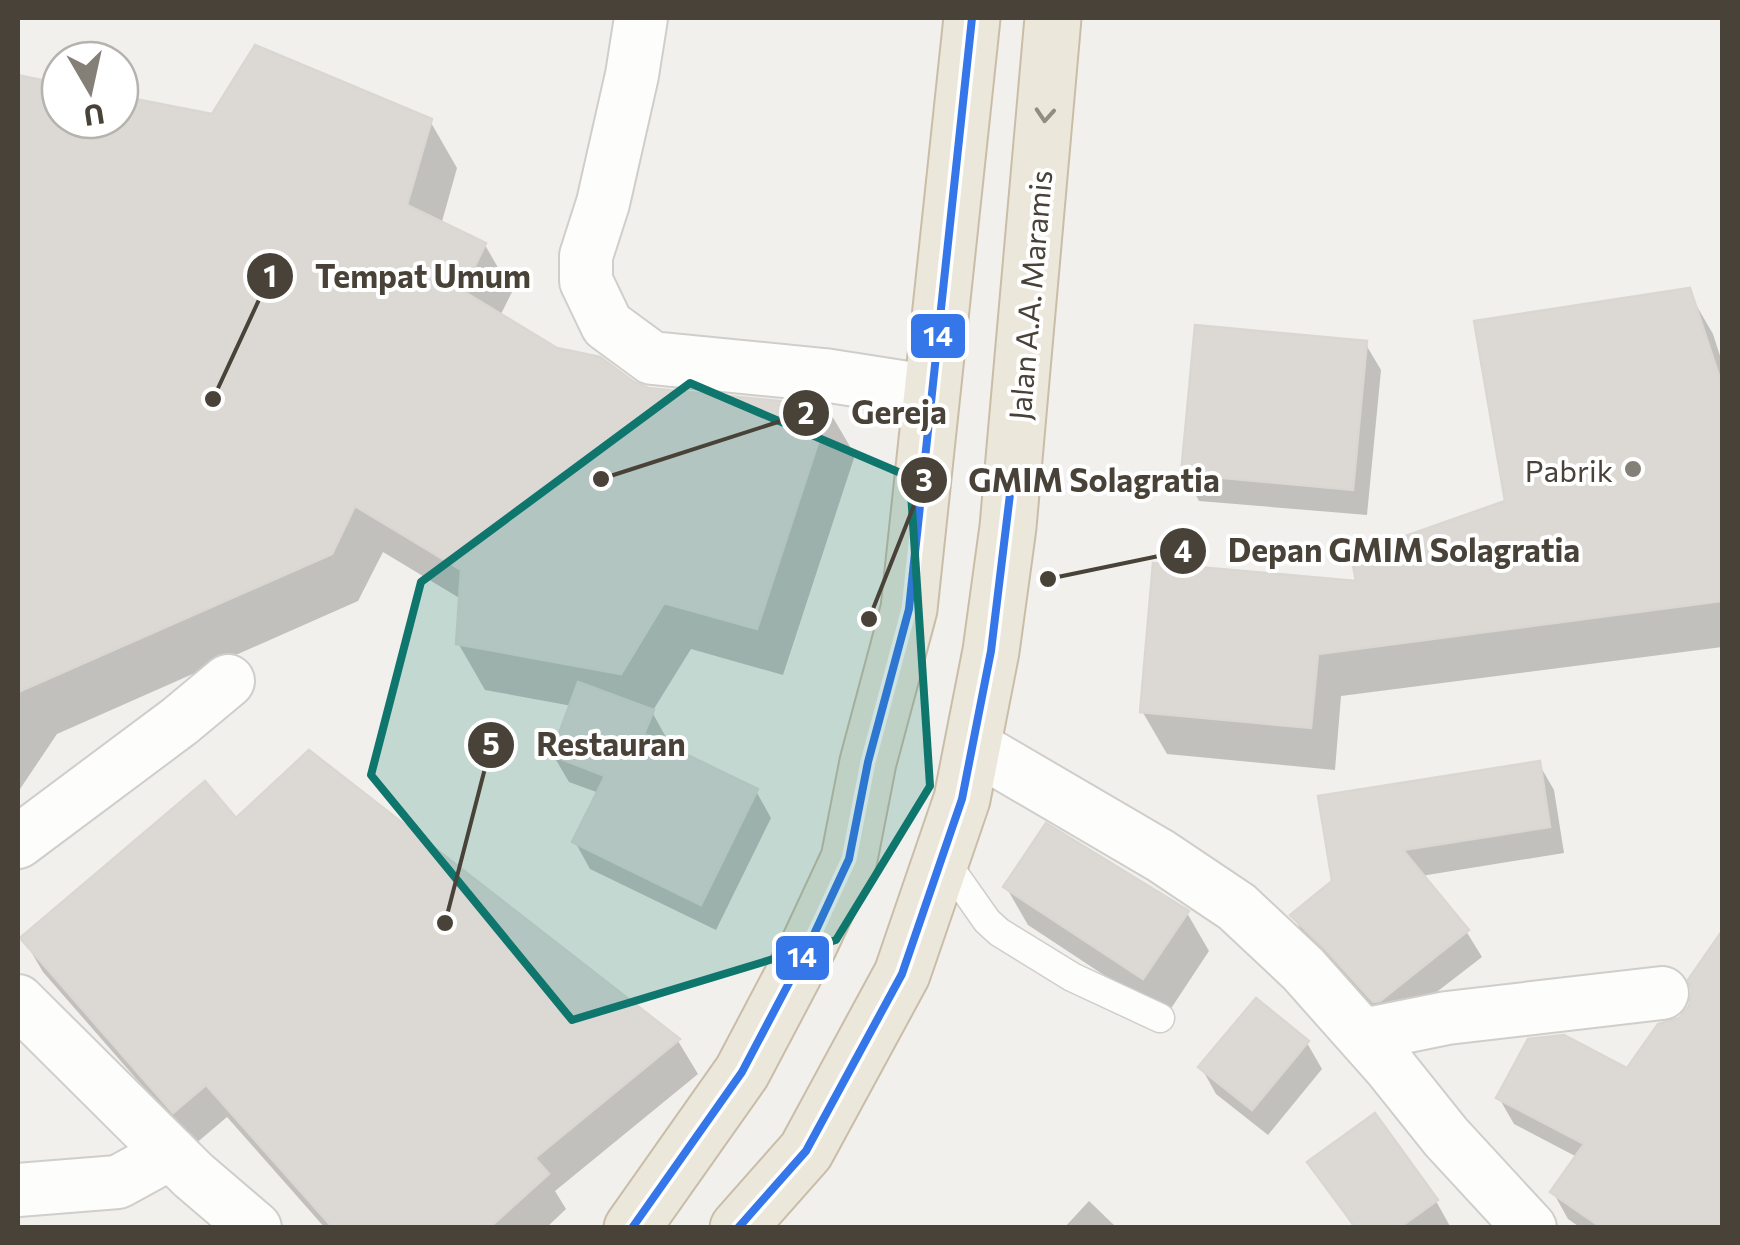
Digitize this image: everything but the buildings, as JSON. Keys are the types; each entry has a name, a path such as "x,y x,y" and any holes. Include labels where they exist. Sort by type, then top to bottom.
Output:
{"highway":[{"path":"632,1228 742,1072 849,859 868,762 910,610 972,18"},
{"name":"Jalan A.A. Maramis","path":"738,1228 806,1150 902,974 962,799 1008,527 1053,18"}],"street":[{"path":"641,18 603,204 586,256 586,281 607,325 652,358 932,392"},
{"path":"18,842 228,681"},
{"path":"974,746 1161,856 1237,907 1303,969 1363,1035 1446,1138 1530,1228"},
{"path":"1363,1035 1447,1018 1662,993"},
{"path":"29,1029 255,1228"},
{"path":"18,1190 118,1182 171,1153"}],"lane":[{"path":"942,857 987,922 999,932 1072,977 1160,1018"}],"highlighted area":[{"path":"690,383 910,477 930,786 836,940 572,1020 371,775 421,582"}],"transit line":[{"name":"14","path":"632,1228 742,1072 849,859 868,762 909,609 972,18"},
{"name":"14","path":"738,1228 806,1151 902,974 962,799 991,651 1011,486"}],"place":[{"name":"Tempat Umum","path":"213,399"},
{"name":"Pabrik","path":"1633,469"},
{"name":"Gereja","path":"601,479"},
{"name":"Depan GMIM Solagratia","path":"1048,579"},
{"name":"GMIM Solagratia","path":"869,619"},
{"name":"Restauran","path":"445,923"}]}
